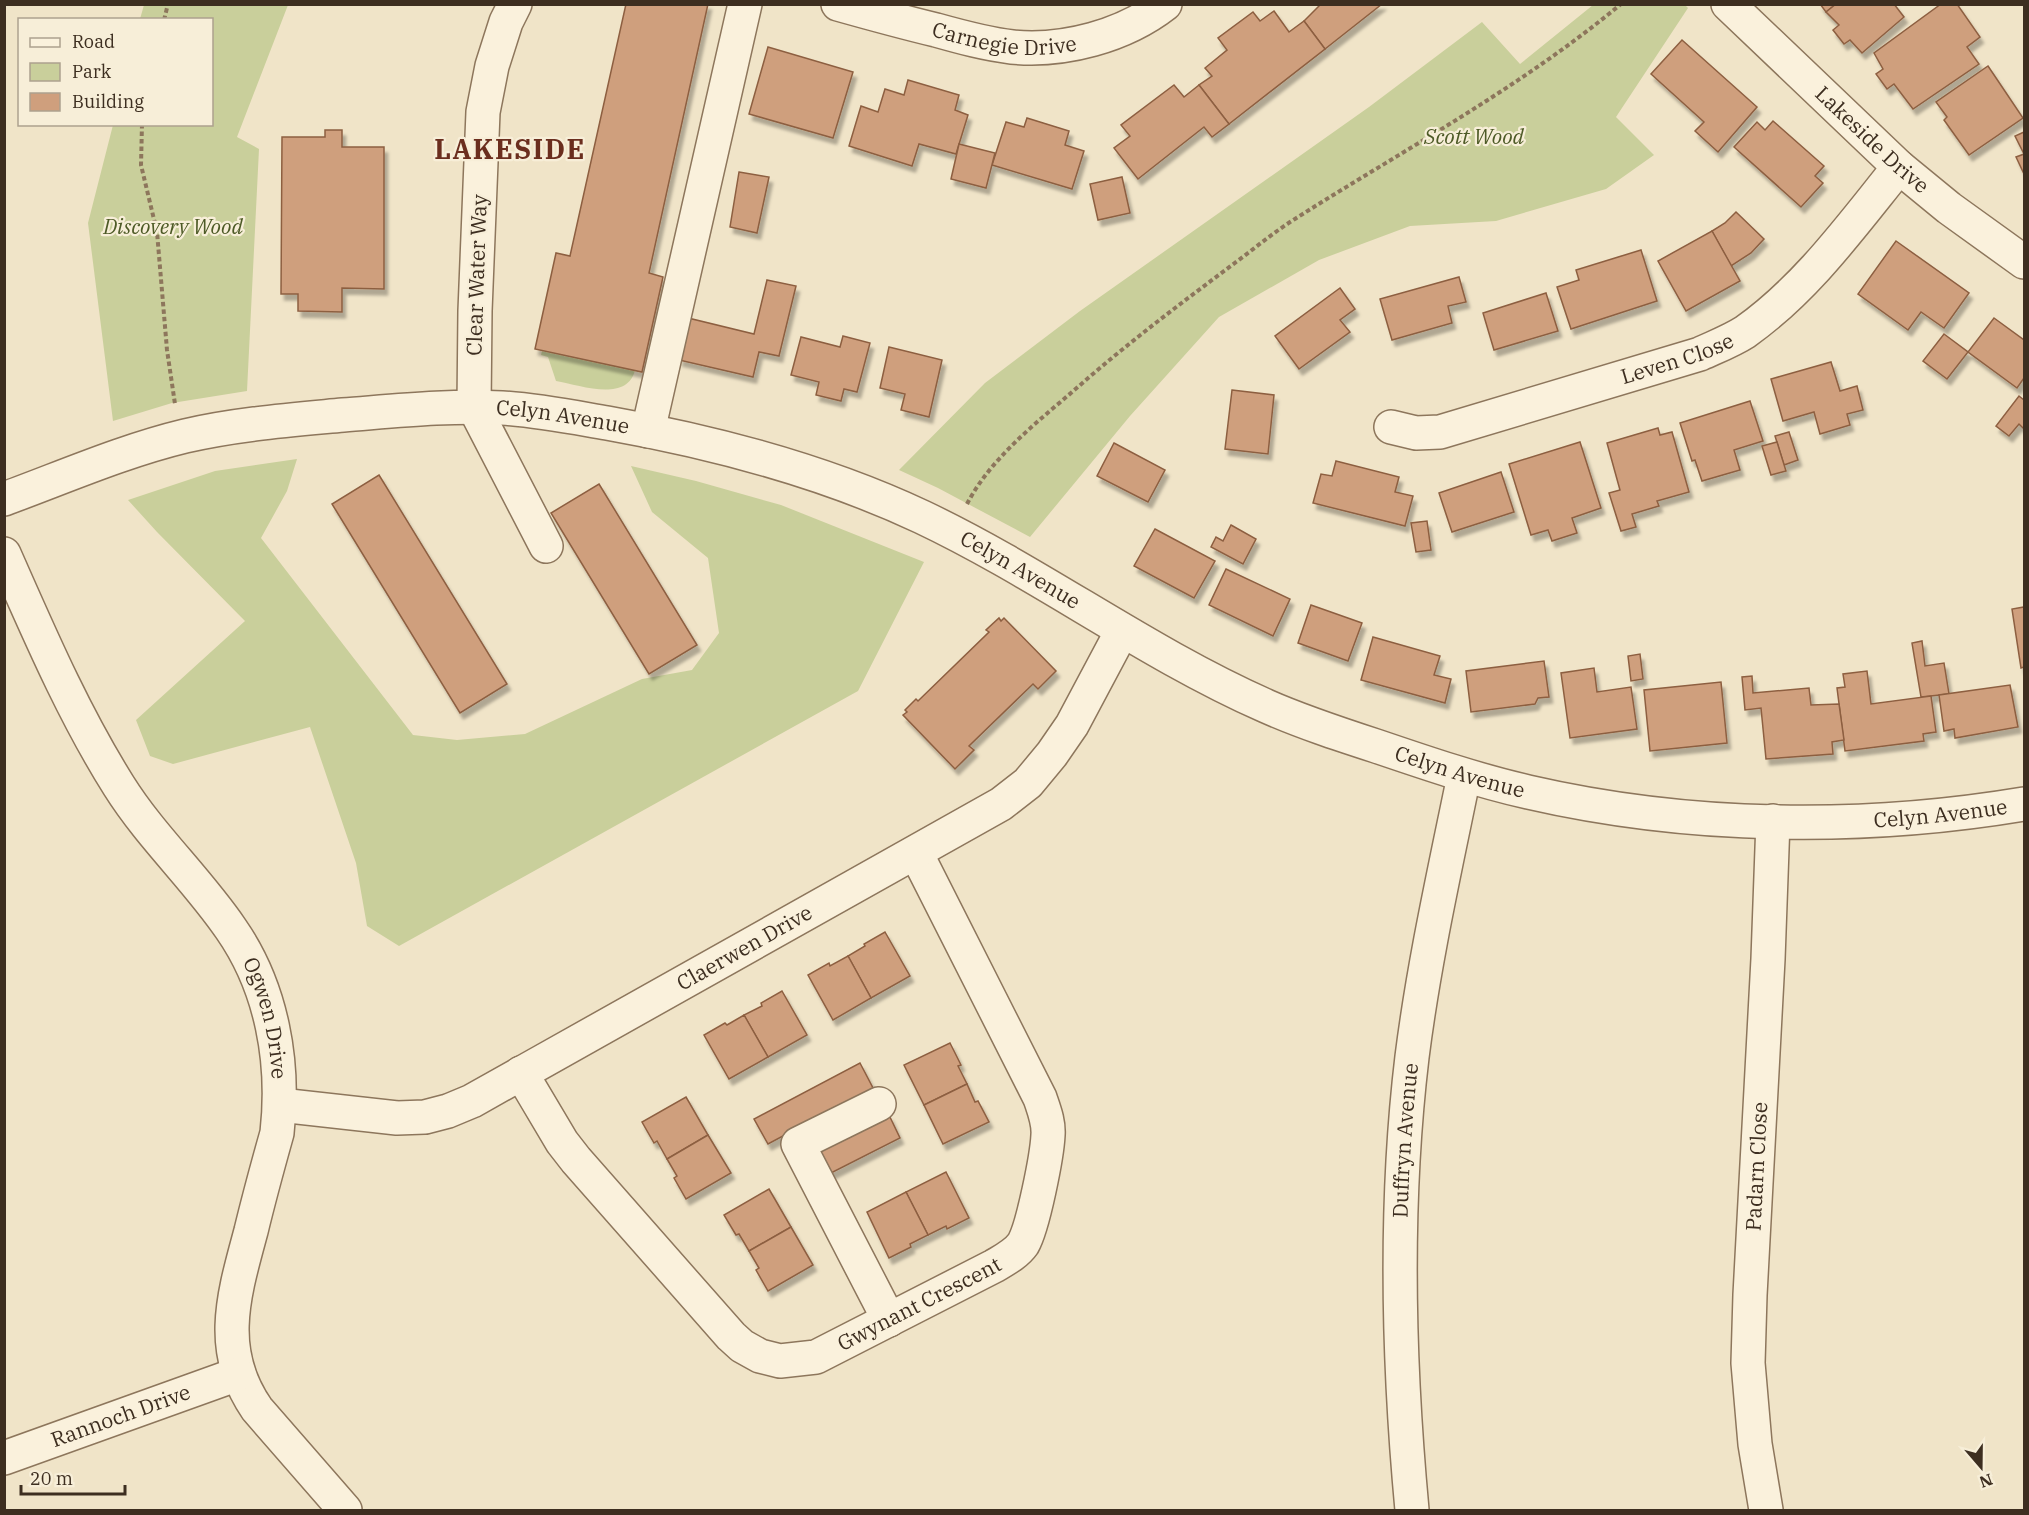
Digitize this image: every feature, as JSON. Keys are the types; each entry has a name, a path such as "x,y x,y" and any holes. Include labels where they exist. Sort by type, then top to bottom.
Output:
{"street":[{"name":"Clear Water Way","path":"474,407 475,311 483,112 492,66 506,22 515,4"},
{"path":"648,430 745,4"},
{"name":"Carnegie Drive","path":"838,4 982,42 1014,47 1049,47 1086,41 1119,30 1151,15 1165,4"},
{"name":"Lakeside Drive","path":"1728,4 1899,167 1949,208 2025,262"},
{"name":"Leven Close","path":"1391,427 1416,433 1440,432 1700,354 1722,345 1744,332 1773,309 1834,248 1899,167"},
{"name":"Celyn Avenue","path":"4,499 110,460 180,438 219,429 307,418 385,412 474,407 533,410 648,430 770,461 814,475 918,515 1005,561 1122,631 1215,682 1268,707 1326,729 1464,776 1531,793 1602,807 1677,816 1773,821 1859,821 1960,814 2025,804"},
{"path":"474,407 546,546"},
{"name":"Ogwen Drive","path":"4,554 61,680 119,785 133,807 230,927 250,959 264,997 276,1043 280,1105 277,1133 233,1299 231,1329 233,1352 245,1392 257,1409 345,1510"},
{"name":"Claerwen Drive","path":"280,1105 397,1118 425,1117 448,1112 472,1101 916,853 1001,804 1028,783 1053,754 1072,725 1122,631"},
{"name":"Duffryn Avenue","path":"1412,1510 1407,1452 1401,1301 1401,1207 1406,1123 1423,978 1464,776"},
{"name":"Padarn Close","path":"1766,1510 1755,1444 1748,1363 1773,821"},
{"name":"Gwynant Crescent","path":"520,1073 562,1142 576,1160 731,1336 742,1346 760,1356 780,1361 816,1357 994,1266 1011,1256 1023,1244 1030,1226 1048,1134 1046,1116 1040,1098 916,853"},
{"path":"879,1104 798,1144 889,1320"},
{"name":"Rannoch Drive","path":"4,1458 238,1374"}],"path":[{"path":"964,510 977,485 1015,442 1113,356 1181,303 1296,218 1502,92 1580,39 1620,4"},
{"path":"142,126 141,165 157,232 167,350 180,438"}],"green space":[{"name":"Scott Wood","path":"1684,4 1688,8 1616,117 1654,155 1606,189 1496,221 1410,226 1319,260 1219,317 1130,416 1030,537 899,470 985,383 1080,311 1369,107 1482,22 1520,64 1593,5"},
{"name":"Discovery Wood","path":"144,5 288,5 237,137 259,149 247,391 172,403 113,421 88,223 113,126 213,126 213,18 140,18"},
{"path":"542,351 635,370 630,380 623,386 613,389 577,386 556,381 548,357 541,355"},
{"path":"297,459 287,491 261,538 413,735 457,740 525,734 642,679 692,670 719,633 708,558 652,512 631,466 696,481 781,505 924,562 858,691 399,946 367,926 356,863 310,727 173,764 150,756 136,720 245,621 128,500 215,471"}],"building":[{"path":"626,4 708,4 649,273 663,277 642,372 535,349 556,253 570,256"},
{"path":"1321,4 1382,4 1325,49 1304,21"},
{"path":"1820,4 1836,4 1826,12"},
{"path":"1836,4 1894,4 1904,17 1862,53 1850,40 1844,44 1833,30 1839,25 1826,12"},
{"path":"1941,4 1957,4 1980,37 1967,47 1979,64 1913,109 1894,84 1887,89 1876,74 1883,69 1874,53"},
{"path":"1274,11 1289,32 1304,21 1325,49 1229,124 1199,85 1212,76 1205,68 1227,50 1218,38 1253,12 1260,21"},
{"path":"1682,40 1757,107 1718,152 1695,131 1704,122 1651,74"},
{"path":"768,47 853,72 833,138 749,114"},
{"path":"1988,66 2023,118 1969,155 1944,120 1947,117 1936,102"},
{"path":"908,80 959,95 955,110 968,115 956,154 919,144 912,166 849,146 861,106 878,112 885,89 904,95"},
{"path":"1174,85 1184,97 1199,85 1229,124 1212,137 1204,127 1138,179 1114,148 1130,136 1121,125"},
{"path":"1027,118 1069,131 1065,145 1084,151 1072,189 992,165 1006,122 1024,127"},
{"path":"1773,121 1824,166 1815,176 1823,183 1801,207 1734,147 1757,122 1765,130"},
{"path":"325,130 342,130 342,147 384,147 384,289 342,288 342,312 298,311 298,294 281,294 282,137 325,137"},
{"path":"2024,132 2024,154 2015,136"},
{"path":"959,144 995,153 986,188 951,179"},
{"path":"2024,154 2024,174 2016,157"},
{"path":"739,172 769,177 757,233 730,227"},
{"path":"1122,177 1130,213 1098,220 1090,184"},
{"path":"1736,212 1764,239 1751,253 1731,266 1712,231"},
{"path":"1712,231 1740,281 1686,311 1658,261"},
{"path":"1896,241 1969,293 1944,328 1921,312 1908,330 1858,294"},
{"path":"1641,250 1657,301 1571,329 1557,287 1579,280 1576,270"},
{"path":"1459,277 1466,302 1448,306 1452,323 1392,340 1380,299"},
{"path":"767,280 796,286 779,356 759,352 753,377 679,360 688,318 754,334"},
{"path":"1340,288 1355,309 1340,320 1350,332 1299,369 1275,336"},
{"path":"1546,293 1558,331 1494,350 1483,313"},
{"path":"1994,318 2024,340 2024,378 2017,388 1968,352"},
{"path":"1944,334 1968,352 1947,379 1923,361"},
{"path":"843,336 870,343 857,392 844,389 841,401 816,395 819,382 791,375 801,337 840,347"},
{"path":"889,347 942,360 929,417 901,410 905,394 880,388"},
{"path":"1831,362 1840,391 1857,386 1863,410 1847,414 1850,425 1820,434 1814,412 1783,421 1771,379"},
{"path":"1232,390 1274,395 1268,454 1225,449"},
{"path":"2019,396 2024,400 2024,429 2019,424 2009,436 1996,426"},
{"path":"1750,401 1763,441 1734,450 1740,470 1702,481 1695,460 1692,461 1680,423"},
{"path":"1658,428 1660,435 1672,432 1689,492 1657,501 1659,506 1632,514 1636,527 1621,531 1609,493 1620,490 1607,443"},
{"path":"1789,432 1798,460 1784,465 1775,436"},
{"path":"1580,442 1601,508 1572,518 1577,533 1552,541 1548,530 1531,535 1509,464"},
{"path":"1777,442 1786,471 1771,475 1762,446"},
{"path":"1114,443 1165,470 1148,502 1097,476"},
{"path":"1336,461 1399,477 1395,492 1413,496 1405,526 1313,503 1321,474 1332,476"},
{"path":"1501,472 1514,512 1452,532 1439,493"},
{"path":"379,475 507,684 460,713 332,504"},
{"path":"599,484 697,645 649,674 551,513"},
{"path":"1427,521 1431,550 1416,552 1411,523"},
{"path":"1231,525 1256,539 1243,564 1211,547 1216,537 1223,541"},
{"path":"1155,529 1215,561 1194,598 1134,566"},
{"path":"1226,569 1290,599 1273,636 1209,605"},
{"path":"1311,605 1362,623 1348,661 1298,643"},
{"path":"2024,607 2024,667 2021,668 2012,609"},
{"path":"999,618 1001,621 1004,618 1056,671 1038,689 1033,684 969,746 974,750 955,769 903,715 916,699 918,701 989,632 986,630"},
{"path":"1373,637 1440,656 1434,675 1451,679 1445,703 1361,680"},
{"path":"1922,641 1925,666 1944,663 1949,694 1921,697 1912,643"},
{"path":"1640,654 1643,679 1631,681 1628,656"},
{"path":"1544,661 1549,697 1538,698 1535,704 1471,712 1466,671"},
{"path":"1594,668 1597,692 1631,687 1637,729 1570,738 1561,673"},
{"path":"1867,671 1871,704 1931,696 1936,732 1923,734 1924,741 1845,751 1837,688 1845,687 1843,674"},
{"path":"1752,676 1753,693 1809,688 1811,705 1839,704 1844,740 1832,742 1833,754 1766,759 1761,708 1745,710 1742,677"},
{"path":"1721,682 1727,743 1650,751 1644,690"},
{"path":"2010,685 2018,727 1955,738 1954,729 1944,731 1939,695"},
{"path":"885,932 910,976 871,998 848,956"},
{"path":"848,956 871,998 833,1020 808,975 829,963 830,966"},
{"path":"782,991 807,1035 768,1057 744,1015 762,1006 761,1003"},
{"path":"744,1015 768,1057 729,1079 704,1035"},
{"path":"950,1043 967,1084 924,1105 904,1065"},
{"path":"860,1063 873,1088 768,1144 754,1119"},
{"path":"967,1084 975,1102 978,1101 989,1122 943,1144 924,1105"},
{"path":"686,1097 708,1135 667,1159 657,1141 654,1143 642,1122"},
{"path":"889,1115 900,1138 829,1174 817,1151"},
{"path":"708,1135 731,1173 686,1199 674,1178 677,1176 667,1159"},
{"path":"946,1172 969,1218 928,1235 906,1192"},
{"path":"769,1189 791,1227 749,1251 724,1215"},
{"path":"906,1192 928,1235 889,1258 867,1212"},
{"path":"791,1227 813,1265 768,1291 756,1270 759,1268 749,1251"}],"district":[{"name":"LAKESIDE","path":"510,150"}]}
